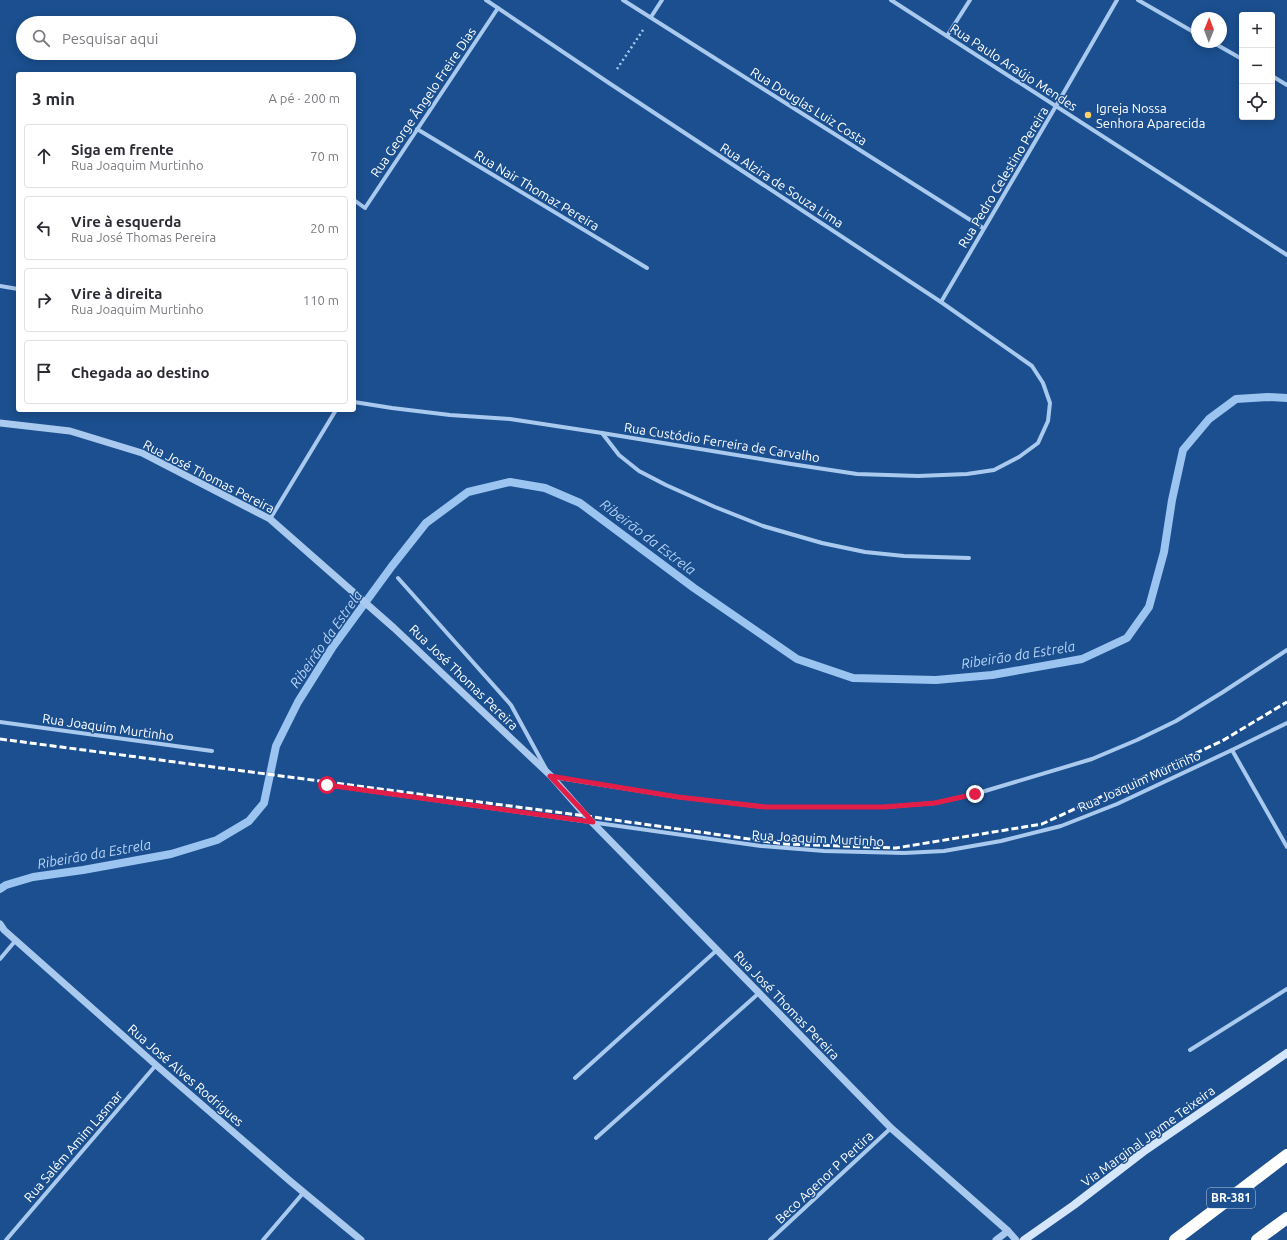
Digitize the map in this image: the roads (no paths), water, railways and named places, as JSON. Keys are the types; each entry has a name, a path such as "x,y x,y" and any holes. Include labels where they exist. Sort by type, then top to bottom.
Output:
{"highway":[{"name":"BR-381","path":"1175,1240 1287,1155"},
{"path":"1257,1240 1287,1218"}],"main road":[{"name":"Via Marginal Jayme Teixeira","path":"1024,1240 1074,1205 1143,1152 1287,1053"}],"street":[{"name":"Rua Alzira de Souza Lima","path":"486,0 941,302 1032,366 1043,383 1050,403"},
{"name":"Rua Douglas Luiz Costa","path":"623,0 983,228"},
{"path":"651,17 662,0"},
{"name":"Rua Paulo Araújo Mendes","path":"891,0 1287,255"},
{"path":"947,36 970,0"},
{"name":"Rua Pedro Celestino Pereira","path":"941,302 1117,0"},
{"path":"1138,0 1191,31"},
{"name":"Rua George Ângelo Freire Dias","path":"356,201 366,208 498,8"},
{"path":"1223,48 1239,57"},
{"path":"1275,78 1287,85"},
{"name":"Rua Nair Thomaz Pereira","path":"417,129 647,268"},
{"path":"0,286 16,289"},
{"name":"Rua Custódio Ferreira de Carvalho","path":"356,402 450,416 510,419 857,474 918,476 967,474 994,470 1019,457 1038,443 1048,421 1050,403"},
{"path":"270,519 335,412"},
{"name":"Rua José Thomas Pereira","path":"0,423 70,431 142,454 270,519 394,628 550,776 891,1128 1008,1231 1016,1240"},
{"path":"602,433 619,455 639,470 666,485 763,526 822,543 865,552 904,556 969,558"},
{"name":"Rua José Thomas Pereira","path":"398,578 512,705 550,776"},
{"path":"550,776 678,797 765,807 884,807 935,803 975,794 1092,758 1137,740 1176,720 1223,692 1287,650"},
{"name":"Rua Joaquim Murtinho","path":"0,722 212,752"},
{"name":"Rua Joaquim Murtinho","path":"327,785 761,846 824,851 896,853 944,851 1001,841 1061,826 1117,804 1287,723"},
{"path":"1232,750 1287,847"},
{"name":"Rua José Alves Rodrigues","path":"2,927 156,1065 361,1240"},
{"path":"0,959 16,940"},
{"path":"575,1078 717,950"},
{"path":"1190,1050 1287,989"},
{"path":"596,1138 759,993"},
{"name":"Rua Salém Amim Lasmar","path":"6,1240 156,1065"},
{"name":"Beco Agenor P Pertira","path":"770,1240 891,1128"},
{"path":"263,1240 304,1192"},
{"path":"996,1240 1008,1231"}],"waterway":[{"name":"Ribeirão da Estrela","path":"0,889 6,885 33,877 83,870 171,854 217,840 249,821 264,803 276,746 298,702 332,648 392,566 426,523 468,492 510,482 545,488 580,503 694,588 797,659 853,678 936,680 992,675 1082,659 1127,638 1149,607 1164,552 1172,500 1183,450 1209,419 1236,399 1268,397 1287,398"}],"railway":[{"path":"0,739 586,816 785,844 896,848 1042,824 1222,741 1287,702"}],"place":[{"name":"Igreja Nossa Senhora Aparecida","path":"1088,115"}]}
